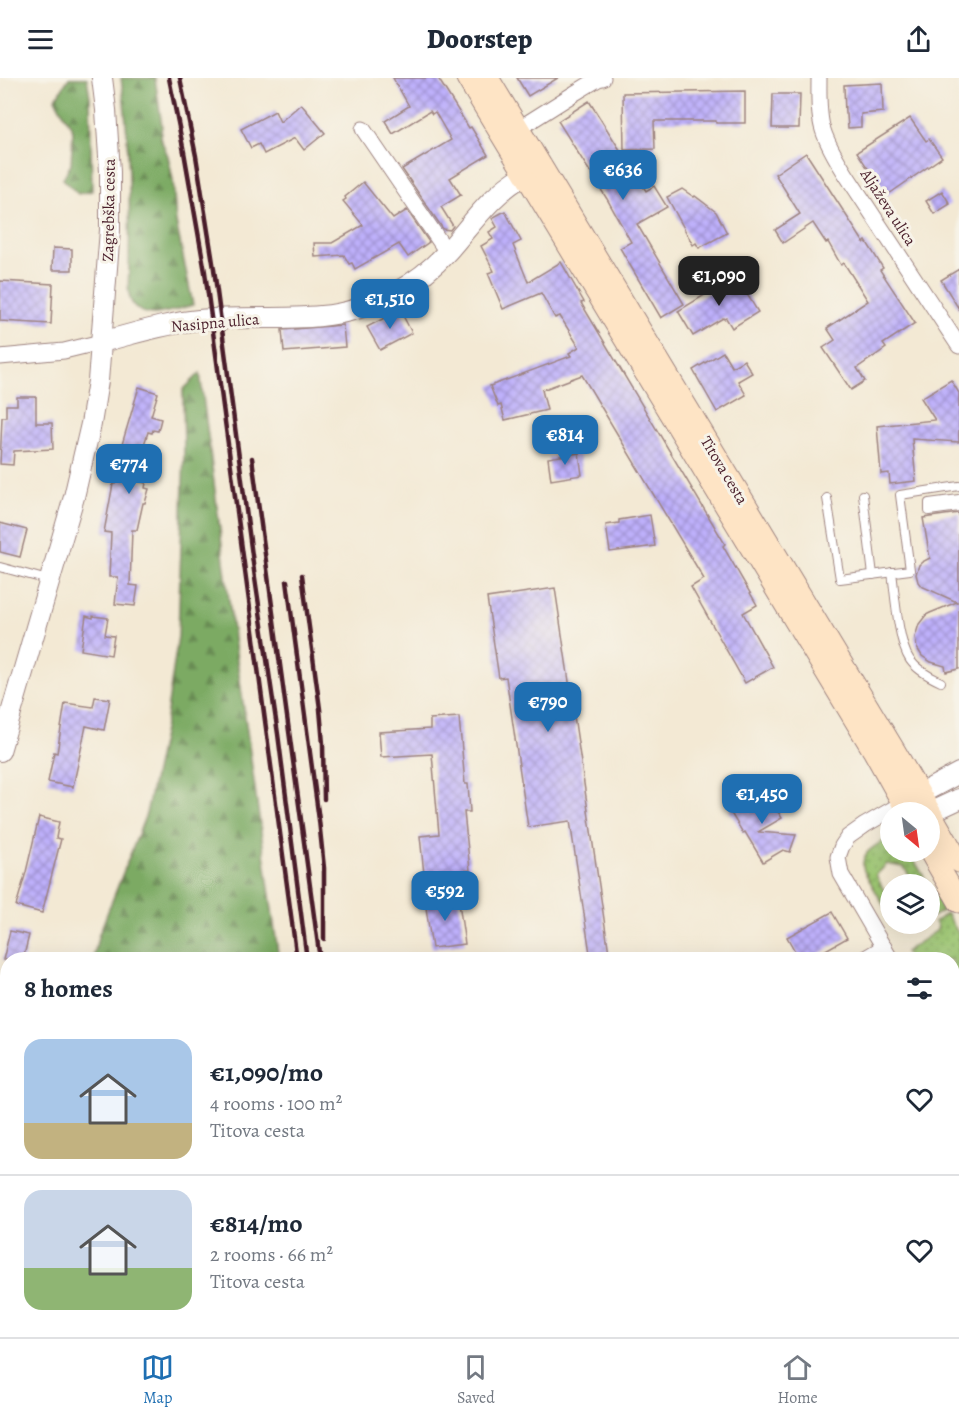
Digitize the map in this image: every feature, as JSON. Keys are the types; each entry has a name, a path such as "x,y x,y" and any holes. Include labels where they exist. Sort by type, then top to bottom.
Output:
{"main road":[{"name":"Titova cesta","path":"467,78 903,802"},
{"name":"Titova cesta","path":"488,78 896,753 906,802"},
{"name":"Titova cesta","path":"940,843 959,862"},
{"path":"936,862 959,902"}],"street":[{"name":"Zagrebška cesta","path":"101,342 110,230 110,172 102,78"},
{"path":"518,129 603,78"},
{"name":"Aljaževa ulica","path":"819,78 822,129 831,149 843,171 959,346"},
{"path":"363,129 447,252"},
{"name":"Nasipna ulica","path":"101,342 199,320 322,316 351,311 378,301 414,282 428,271 486,206 509,184 525,175"},
{"path":"0,357 64,351 101,342 98,381 91,423 74,497 5,715 0,751"},
{"path":"919,802 959,773"},
{"path":"940,803 959,799"},
{"path":"880,823 848,837 838,857 841,874 886,952"}],"lane":[{"path":"827,498 840,579 910,570 900,495 959,486"},
{"path":"863,495 873,574"},
{"path":"959,499 929,503 929,511 959,507"},
{"path":"0,567 49,580"},
{"path":"892,572 902,643 910,661 941,682"}],"green space":[{"path":"69,78 87,78 90,97 92,191 78,194 63,179 71,164 73,130 55,99"},
{"path":"121,78 155,78 162,126 160,137 168,156 173,180 176,222 193,305 164,313 142,312 133,304 129,294 129,172"},
{"path":"200,373 278,952 95,952 98,937 146,814 165,725 178,636 184,452 183,390"},
{"path":"880,843 880,862 915,862 922,874 908,874 904,867 887,864 876,875 880,883 880,899 863,865 865,856"},
{"path":"946,913 959,934 959,952 905,952 932,934 940,934 940,918"}],"building":[{"path":"393,78 438,78 488,155 450,178 461,195 441,207 453,226 450,230 443,229 402,169 451,140 435,112 432,114 430,111 393,134 385,121 409,106"},
{"path":"517,78 558,78 528,96"},
{"path":"882,83 883,112 861,114 861,127 848,128 844,85"},
{"path":"745,91 745,123 654,121 655,149 624,150 623,93"},
{"path":"773,94 800,94 799,128 772,128"},
{"path":"589,101 646,191 654,186 667,207 637,224 684,304 661,318 620,248 631,242 558,121"},
{"path":"301,104 325,133 304,150 295,138 264,154 259,144 251,148 241,129 275,111 280,122"},
{"path":"910,118 926,141 929,139 942,157 886,196 857,152"},
{"path":"806,153 864,243 866,241 883,268 880,270 915,323 883,344 886,348 857,368 865,381 851,390 823,348 835,340 827,328 868,301 844,263 841,265 828,242 826,243 813,223 783,243 775,230 800,214 775,174"},
{"path":"363,182 393,219 407,210 429,242 408,257 399,244 355,269 344,255 315,257 314,243 332,243 363,225 343,201"},
{"path":"682,189 716,212 727,233 699,248 696,243 693,245 667,197"},
{"path":"942,191 950,204 934,214 926,201"},
{"path":"505,211 521,241 513,245 528,282 561,262 584,302 581,303 725,544 723,546 757,605 743,613 773,667 745,683 691,587 704,579 582,375 542,390 547,410 505,420 501,405 498,406 490,386 571,356 569,353 579,347 560,316 555,318 541,293 503,309 488,273 494,271 481,246 493,239 489,232 497,227 492,218"},
{"path":"53,248 72,249 72,270 52,270"},
{"path":"959,269 959,309 941,280"},
{"path":"736,276 758,312 732,328 726,318 723,318 693,336 678,311"},
{"path":"0,281 53,284 51,324 0,321"},
{"path":"400,310 412,333 380,350 367,327"},
{"path":"343,325 345,347 284,352 282,330"},
{"path":"723,352 732,367 744,360 752,373 738,381 746,395 717,412 693,370"},
{"path":"951,380 959,393 959,442 912,439 916,481 890,484 889,473 881,474 877,426 935,420 921,398"},
{"path":"139,387 158,393 151,416 161,419 158,431 148,432 133,480 146,483 145,488 149,489 145,503 143,503 137,530 132,530 130,585 138,586 135,606 115,604 118,577 109,577 111,533 104,532 113,484 115,484 121,458 118,458"},
{"path":"17,397 36,397 36,423 52,423 53,449 14,451 13,465 0,464 2,417 6,417 6,405 17,405"},
{"path":"579,453 582,475 551,480 548,458"},
{"path":"959,513 959,669 946,672 945,666 931,662 922,656 917,648 915,637 919,624 926,615 957,602 921,586 916,574 919,565 930,558 923,518"},
{"path":"650,515 655,546 610,552 606,525 619,523 619,520"},
{"path":"0,523 27,530 20,557 0,552"},
{"path":"555,588 609,952 590,952 570,821 528,827 506,677 499,678 487,598"},
{"path":"86,616 108,618 105,635 114,636 111,655 81,650"},
{"path":"95,697 110,699 104,730 86,726 73,787 48,782 54,752 57,753 65,703 93,707"},
{"path":"459,717 465,784 468,784 470,812 464,812 470,870 424,874 420,836 439,834 432,754 381,757 379,732 430,729 430,719"},
{"path":"764,789 782,818 758,832 796,835 790,852 783,850 763,862 729,810"},
{"path":"39,817 59,822 56,838 61,839 42,913 16,906"},
{"path":"458,896 465,944 432,948 425,901"},
{"path":"832,912 847,938 822,952 795,952 787,937"},
{"path":"10,931 29,935 25,952 5,952"}],"railway":[{"path":"169,78 205,272 296,952"},
{"path":"180,78 196,156 214,269 306,952"},
{"path":"252,458 319,952"},
{"path":"302,575 320,709 324,799"},
{"path":"287,581 324,868 324,939"}]}
